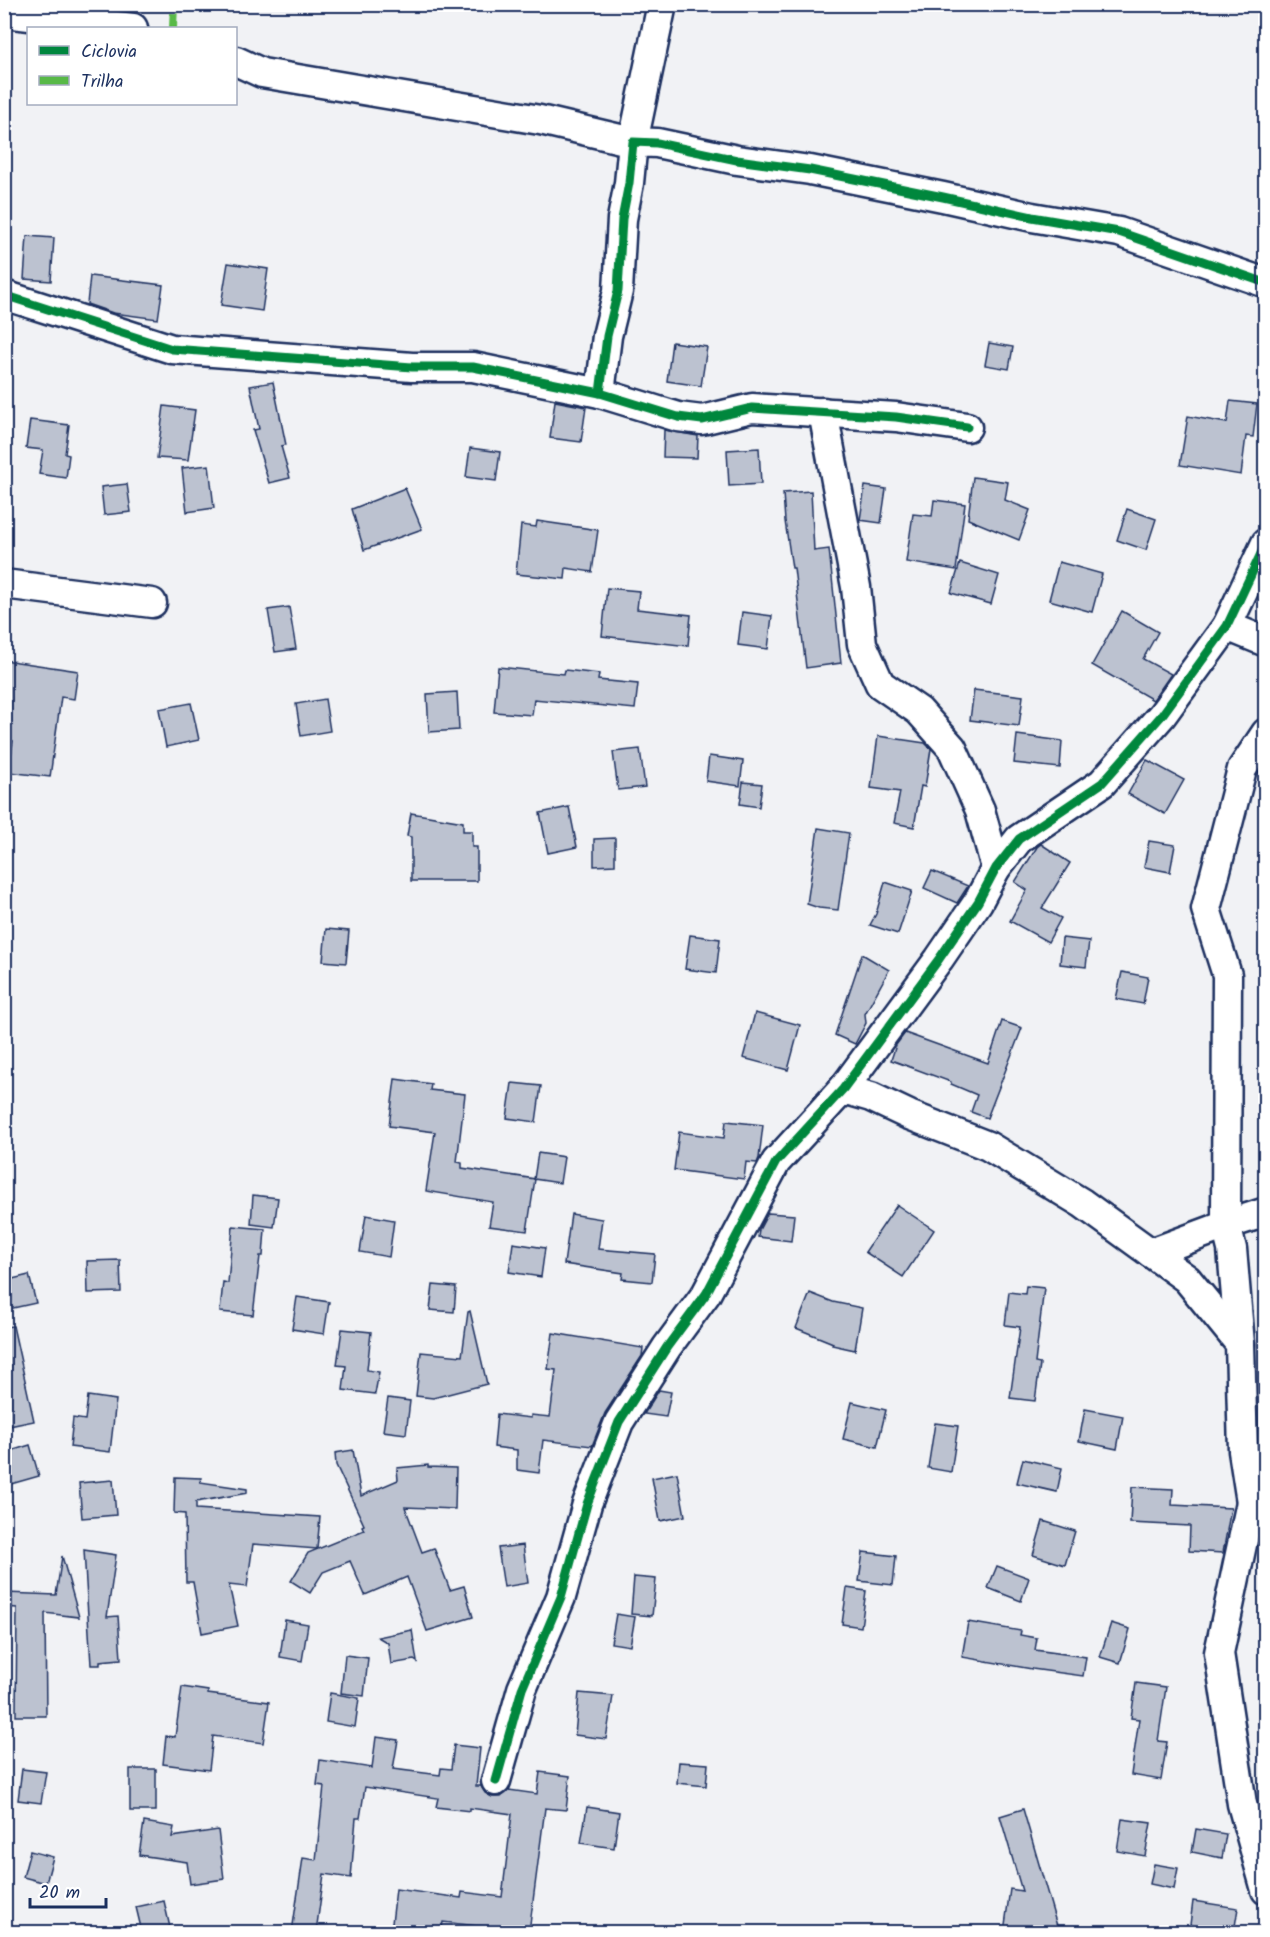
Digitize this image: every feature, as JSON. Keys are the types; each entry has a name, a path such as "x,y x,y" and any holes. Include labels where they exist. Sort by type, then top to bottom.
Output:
{"street":[{"path":"600,393 607,336 618,291 622,219 629,183 633,142 662,4"},
{"path":"4,13 124,27"},
{"path":"237,61 262,73 540,120 633,142 657,143 737,160 810,170 943,196 1032,217 1119,232 1266,283"},
{"path":"4,295 172,349 402,367 473,367 600,393 678,417 702,420 752,408 896,417 967,427"},
{"path":"824,412 856,587 862,644 880,684 919,711 952,748 980,810 996,868"},
{"path":"496,1781 522,1689 561,1597 587,1504 619,1422 667,1347 706,1294 776,1162 843,1089 939,959 978,902 996,868 1019,839 1102,783 1161,715 1227,626 1266,543"},
{"path":"4,584 152,603"},
{"path":"1227,626 1266,642"},
{"path":"1266,733 1242,769 1206,909 1227,975 1226,1225 1232,1249 1240,1344 1243,1451 1258,1504 1219,1653 1242,1804 1266,1890"},
{"path":"843,1089 871,1096 909,1115 988,1146 1082,1203 1187,1279 1240,1344"},
{"path":"1151,1253 1266,1212"}],"building":[{"path":"27,236 54,238 51,281 24,279"},
{"path":"228,263 268,269 262,311 221,305"},
{"path":"90,276 163,285 158,319 113,313 87,304"},
{"path":"672,342 707,347 701,386 667,381"},
{"path":"989,343 1013,347 1009,369 985,365"},
{"path":"273,382 286,445 281,446 290,478 269,483 253,430 259,429 250,386"},
{"path":"555,401 586,407 581,442 550,438"},
{"path":"1230,401 1257,404 1253,437 1246,436 1241,475 1180,465 1188,416 1227,423"},
{"path":"164,406 195,410 188,460 157,458"},
{"path":"30,420 69,425 65,454 69,455 66,478 39,474 43,450 26,448"},
{"path":"664,430 698,436 697,458 663,457"},
{"path":"470,448 500,452 496,481 466,477"},
{"path":"759,448 761,484 729,486 727,450"},
{"path":"209,465 214,508 187,512 182,468"},
{"path":"973,477 1008,482 1005,500 1030,510 1019,540 968,519"},
{"path":"127,484 131,512 104,515 101,487"},
{"path":"865,486 886,489 881,523 860,520"},
{"path":"405,488 422,529 364,550 352,509"},
{"path":"811,491 814,551 829,549 841,663 806,668 783,493"},
{"path":"934,500 965,504 956,570 906,562 913,514 932,516"},
{"path":"1127,509 1156,519 1146,550 1117,540"},
{"path":"537,521 598,530 592,572 566,568 565,579 516,574 521,525 536,527"},
{"path":"1059,562 1102,574 1092,612 1049,600"},
{"path":"960,563 999,575 991,604 951,593"},
{"path":"607,588 639,591 637,609 691,615 688,646 602,636"},
{"path":"289,607 296,649 275,652 268,610"},
{"path":"1122,611 1158,632 1143,659 1171,674 1153,700 1092,665"},
{"path":"742,612 772,616 768,649 738,645"},
{"path":"4,660 78,671 74,699 61,697 50,777 9,772 13,741 4,740"},
{"path":"498,667 564,674 565,670 599,674 598,680 638,684 635,709 534,699 532,715 494,712"},
{"path":"974,690 1023,696 1019,726 970,720"},
{"path":"457,692 459,730 429,732 427,694"},
{"path":"325,699 330,731 301,736 296,704"},
{"path":"191,703 199,740 166,747 159,709"},
{"path":"1017,735 1062,741 1060,768 1014,763"},
{"path":"878,736 925,743 931,749 925,787 921,786 914,827 894,823 900,792 871,788"},
{"path":"640,749 645,787 618,790 613,752"},
{"path":"709,756 743,761 740,786 706,781"},
{"path":"1147,760 1184,780 1165,814 1128,794"},
{"path":"743,782 762,784 759,807 740,804"},
{"path":"569,807 577,847 548,853 540,813"},
{"path":"411,813 463,822 463,831 472,831 472,847 477,847 477,881 411,881 411,837 407,836"},
{"path":"818,828 849,833 838,910 807,904"},
{"path":"615,838 615,865 594,866 594,839"},
{"path":"1149,841 1175,845 1170,872 1144,867"},
{"path":"1041,844 1070,863 1042,908 1061,918 1048,942 1010,921 1027,890 1015,882"},
{"path":"932,871 968,886 957,903 924,888"},
{"path":"885,882 912,891 898,934 870,925 876,914"},
{"path":"326,929 349,931 346,963 323,961"},
{"path":"690,935 720,939 716,973 685,969"},
{"path":"1062,938 1089,941 1086,967 1060,964"},
{"path":"862,954 889,970 865,1014 866,1023 855,1044 835,1035"},
{"path":"1122,972 1148,977 1143,1004 1116,999"},
{"path":"755,1013 800,1025 788,1070 743,1058"},
{"path":"1002,1021 1022,1028 987,1118 971,1112 977,1095 951,1082 891,1060 896,1045 905,1033 988,1063"},
{"path":"395,1079 431,1084 430,1090 465,1094 457,1162 462,1163 462,1168 535,1179 527,1231 489,1226 493,1202 426,1191 435,1132 389,1126"},
{"path":"512,1083 541,1086 536,1122 507,1118"},
{"path":"726,1121 763,1125 759,1158 757,1163 746,1162 744,1179 674,1170 679,1132 724,1138"},
{"path":"538,1153 564,1157 560,1183 534,1179"},
{"path":"253,1195 278,1198 274,1227 251,1224"},
{"path":"897,1205 934,1230 903,1277 865,1252"},
{"path":"768,1213 794,1215 791,1241 758,1237"},
{"path":"571,1214 602,1219 598,1249 655,1254 652,1282 622,1279 623,1273 564,1264"},
{"path":"366,1215 394,1220 389,1257 360,1252"},
{"path":"233,1226 265,1229 253,1315 220,1312 223,1282 228,1283"},
{"path":"513,1243 545,1248 541,1277 509,1272"},
{"path":"120,1260 121,1292 88,1293 87,1261"},
{"path":"29,1275 36,1303 4,1310 4,1281"},
{"path":"433,1285 456,1287 454,1312 430,1310"},
{"path":"1026,1286 1044,1288 1035,1363 1040,1364 1035,1401 1010,1398 1020,1327 1005,1325 1009,1292 1025,1294"},
{"path":"810,1293 833,1302 862,1308 855,1350 832,1345 833,1343 796,1328"},
{"path":"297,1297 329,1302 324,1334 292,1329"},
{"path":"470,1311 487,1384 433,1398 416,1396 421,1352 462,1356"},
{"path":"13,1326 34,1421 9,1426 4,1399 4,1327"},
{"path":"342,1329 371,1332 367,1370 379,1372 375,1394 343,1390 346,1366 337,1365"},
{"path":"553,1333 643,1348 642,1356 605,1413 592,1446 543,1440 539,1473 517,1470 517,1450 494,1447 497,1414 531,1418 531,1415 550,1417 556,1370 548,1369"},
{"path":"659,1390 671,1392 666,1417 644,1414"},
{"path":"88,1396 116,1400 110,1452 70,1447 73,1418 85,1420"},
{"path":"388,1398 410,1401 406,1434 383,1431"},
{"path":"852,1402 886,1410 877,1447 843,1439"},
{"path":"1085,1409 1123,1416 1117,1449 1079,1441"},
{"path":"935,1423 958,1426 951,1472 928,1468"},
{"path":"30,1445 39,1476 4,1486 4,1453"},
{"path":"353,1450 361,1496 398,1480 397,1468 428,1465 428,1467 456,1468 455,1509 405,1507 422,1552 434,1548 450,1590 464,1586 473,1617 427,1631 407,1577 365,1595 350,1561 323,1572 310,1593 291,1581 308,1553 364,1530 362,1526 364,1525 336,1465 335,1453"},
{"path":"1023,1459 1062,1468 1057,1492 1017,1483"},
{"path":"677,1473 685,1516 660,1521 652,1478"},
{"path":"175,1477 201,1478 200,1482 247,1489 247,1493 196,1502 196,1509 320,1517 317,1549 253,1544 247,1587 229,1585 238,1626 202,1633 193,1582 186,1582 185,1514 174,1513"},
{"path":"113,1480 116,1515 82,1518 79,1483"},
{"path":"1132,1487 1173,1489 1172,1505 1231,1508 1223,1553 1189,1551 1190,1526 1130,1523"},
{"path":"1043,1521 1075,1531 1065,1565 1033,1555"},
{"path":"523,1545 528,1583 504,1587 498,1548"},
{"path":"84,1550 116,1555 107,1617 118,1616 121,1659 100,1661 100,1665 91,1665"},
{"path":"863,1552 896,1556 893,1585 859,1581"},
{"path":"62,1556 79,1617 45,1613 46,1716 16,1716 17,1608 5,1607 6,1593 56,1595"},
{"path":"997,1566 1029,1578 1021,1601 988,1588"},
{"path":"634,1577 656,1579 652,1616 631,1614"},
{"path":"847,1588 866,1591 861,1627 842,1624"},
{"path":"616,1614 635,1617 630,1646 611,1643"},
{"path":"285,1620 308,1624 302,1661 280,1657"},
{"path":"968,1622 1021,1631 1020,1635 1037,1638 1035,1650 1086,1657 1083,1676 962,1657"},
{"path":"1111,1623 1130,1629 1120,1663 1100,1657"},
{"path":"412,1630 417,1662 414,1660 391,1664 388,1643 378,1637"},
{"path":"345,1655 368,1658 364,1696 341,1693"},
{"path":"1136,1683 1166,1687 1158,1741 1167,1742 1161,1780 1131,1775 1139,1719 1131,1718"},
{"path":"182,1687 208,1691 208,1694 269,1702 263,1743 213,1736 209,1770 163,1764 166,1736 175,1737"},
{"path":"330,1693 359,1698 355,1727 326,1722"},
{"path":"579,1693 613,1696 606,1739 575,1735"},
{"path":"376,1737 398,1740 393,1769 440,1775 441,1768 451,1769 454,1745 480,1748 476,1786 481,1786 485,1793 492,1797 501,1797 509,1790 537,1794 540,1772 570,1776 566,1810 545,1808 529,1932 443,1922 441,1932 391,1932 396,1889 461,1898 462,1892 502,1897 512,1814 470,1808 470,1811 436,1807 438,1798 365,1787 360,1818 356,1818 351,1878 324,1874 316,1932 292,1932 303,1858 316,1860 324,1786 317,1785 320,1760 372,1768"},
{"path":"679,1762 708,1764 706,1786 677,1783"},
{"path":"22,1769 46,1772 41,1803 18,1800"},
{"path":"130,1769 156,1769 156,1811 130,1811"},
{"path":"587,1807 619,1812 614,1848 581,1843"},
{"path":"1023,1809 1059,1932 1004,1932 1010,1889 1022,1891 1000,1816"},
{"path":"1122,1819 1151,1823 1145,1856 1117,1851"},
{"path":"144,1822 174,1827 172,1837 218,1830 224,1879 190,1884 187,1862 139,1855"},
{"path":"1196,1829 1226,1834 1222,1858 1192,1852"},
{"path":"30,1851 53,1857 46,1883 23,1877"},
{"path":"1154,1864 1178,1868 1174,1889 1150,1884"},
{"path":"164,1901 171,1932 142,1932 136,1907"},
{"path":"1193,1901 1238,1908 1234,1932 1190,1925"}],"marked path":[{"path":"173,27 174,4"}],"cycle path":[{"path":"600,393 607,336 618,291 622,219 629,183 633,142 657,143 737,160 810,170 1032,217 1119,232 1266,283"},
{"path":"4,295 172,349 412,367 473,367 600,393 678,417 702,420 752,408 896,417 967,427"},
{"path":"496,1781 522,1689 561,1597 587,1504 619,1422 667,1347 706,1294 776,1162 843,1089 939,959 978,902 996,868 1019,839 1102,783 1162,715 1227,626 1266,543"}]}
